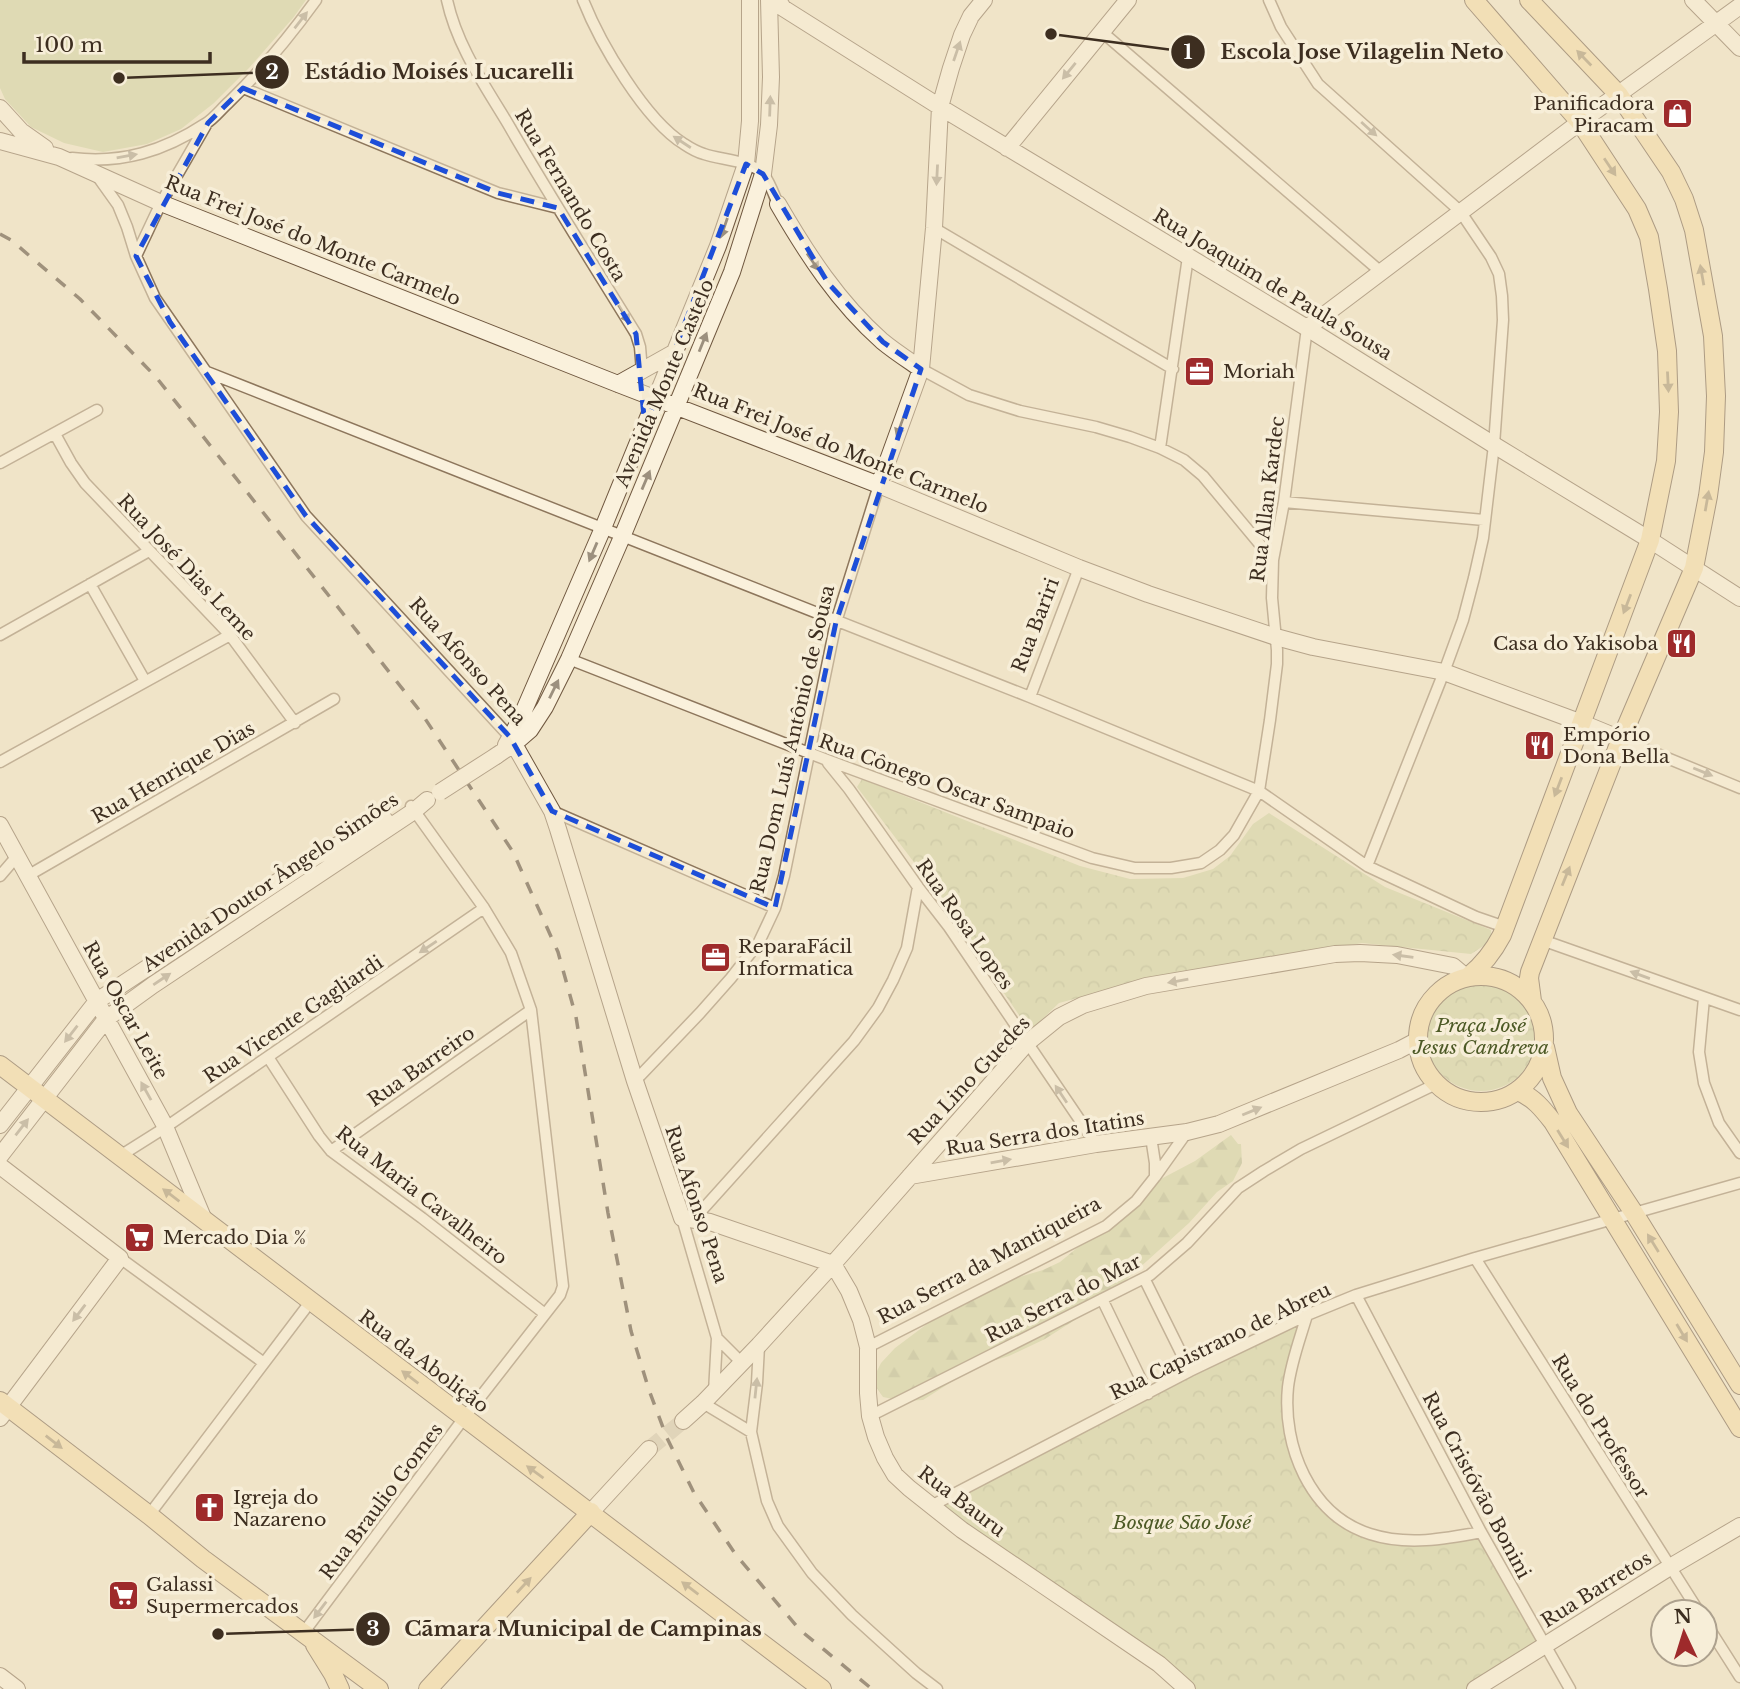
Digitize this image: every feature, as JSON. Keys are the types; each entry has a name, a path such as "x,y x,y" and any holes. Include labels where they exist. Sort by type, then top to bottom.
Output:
{"main road":[{"name":"Rua Dom Luís Antônio de Sousa","path":"879,485 922,369 934,228 940,107 962,35 971,16 984,0"},
{"path":"1007,148 1128,0"},
{"path":"1468,977 1493,953 1505,927 1650,540 1666,461 1670,412 1667,351 1658,289 1649,237 1637,209 1580,122 1474,0"},
{"path":"1528,0 1619,94 1671,172 1684,199 1694,230 1713,336 1716,396 1714,452 1694,568 1621,739 1530,972 1532,1001"},
{"path":"1693,0 1740,48"},
{"name":"Avenida Monte Castelo","path":"506,747 524,711 657,398 718,246 746,164 750,121 749,2"},
{"name":"Rua Joaquim de Paula Sousa","path":"749,2 775,5 1307,328 1740,597"},
{"name":"Avenida Monte Castelo","path":"434,796 530,730 569,659 622,537 732,272 764,174 775,5"},
{"path":"1307,328 1460,211 1740,6"},
{"path":"0,108 22,131 59,157"},
{"name":"Rua Afonso Pena","path":"0,141 59,157 96,174"},
{"name":"Rua Frei José do Monte Carmelo","path":"96,174 161,203 879,485 1148,594 1313,647 1444,672 1621,739"},
{"path":"778,204 820,272 859,319 883,342 922,369"},
{"path":"618,384 675,352"},
{"name":"Rua Afonso Pena","path":"506,747 552,811 635,1081 688,1219"},
{"name":"Avenida Doutor Ângelo Simões","path":"0,1125 97,1001 315,857 434,796"},
{"name":"Avenida Doutor Ângelo Simões","path":"0,1156 106,1019 412,808"},
{"name":"Rua Oscar Leite","path":"0,825 166,1127 204,1220"},
{"name":"Rua Lino Guedes","path":"683,1421 709,1398 833,1264 1027,1043 1059,1017 1083,1005 1146,986 1335,954 1398,955 1453,966 1468,977"},
{"path":"1545,1044 1540,1062 1531,1078 1518,1091 1502,1099 1467,1101 1450,1095 1436,1084 1425,1070 1418,1053 1419,1021 1425,1008 1443,987 1468,977 1487,975 1504,979 1520,988 1532,1001 1544,1028 1552,1078 1568,1114 1634,1213 1740,1385"},
{"path":"1187,1132 1219,1124 1418,1040"},
{"name":"Rua da Abolição","path":"0,1065 822,1689"},
{"path":"1518,1091 1529,1095 1547,1114 1740,1428"},
{"path":"953,1128 948,1140 948,1153 951,1163 957,1168"},
{"name":"Rua Serra dos Itatins","path":"910,1176 1096,1144 1187,1132"},
{"path":"0,1166 120,1258 3,1408 379,1689"},
{"path":"688,1219 722,1225 833,1264"},
{"name":"Rua Bauru","path":"833,1264 862,1320 868,1347 870,1416 876,1437 895,1475 962,1530 1159,1664 1187,1689"},
{"path":"428,1689 649,1449"},
{"name":"Rua Barretos","path":"1475,1689 1740,1526"},
{"path":"307,1634 340,1689"},
{"path":"0,1676 17,1689"}],"street":[{"path":"136,256 161,203 208,123 286,40 316,0"},
{"name":"Rua Fernando Costa","path":"447,0 461,44 636,334 642,371"},
{"path":"583,0 620,71 667,132 702,154 746,164 764,174 778,204"},
{"path":"1269,0 1281,27 1318,84 1460,211 1491,257 1499,274 1502,296 1503,320 1494,445 1485,520 1474,578 1463,620 1444,672 1367,866"},
{"path":"1101,31 1381,272"},
{"path":"243,88 498,193 558,208"},
{"path":"59,157 95,161 122,158 167,146 208,123"},
{"name":"Rua Afonso Pena","path":"96,174 118,205 136,256 155,298 306,516 506,747"},
{"path":"934,228 1172,369"},
{"path":"1160,448 1188,257"},
{"name":"Rua Allan Kardec","path":"1234,835 1259,791 1276,675 1273,561 1284,502 1307,328"},
{"path":"922,369 969,395 1020,411 1096,427 1160,448 1184,460 1203,476 1273,561"},
{"path":"207,372 1030,697 1259,791 1367,866 1505,927"},
{"path":"0,463 97,410"},
{"name":"Rua José Dias Leme","path":"55,434 86,484 230,635 295,723"},
{"name":"Rua Dom Luís Antônio de Sousa","path":"635,1081 731,978 759,942 775,908 784,876 836,622 879,485"},
{"path":"1284,502 1485,520"},
{"path":"0,635 149,551"},
{"name":"Rua Bariri","path":"1030,697 1079,568"},
{"path":"90,584 145,681"},
{"path":"0,762 230,635"},
{"name":"Rua Cônego Oscar Sampaio","path":"569,659 827,761 1092,858 1135,868 1171,868 1201,863 1220,850 1234,835"},
{"name":"Rua Henrique Dias","path":"29,875 334,699"},
{"path":"1621,739 1740,788"},
{"name":"Rua Rosa Lopes","path":"827,761 948,928 1096,1144"},
{"path":"412,808 484,908 511,953 531,1010"},
{"path":"552,811 775,908"},
{"path":"0,876 18,855"},
{"path":"688,1219 854,1041 878,1008 907,948 918,887"},
{"name":"Rua Vicente Gagliardi","path":"120,1156 484,908"},
{"path":"1542,940 1740,1010"},
{"path":"1704,998 1699,1052 1704,1083 1719,1123 1740,1153"},
{"name":"Rua Barreiro","path":"331,1151 531,1010"},
{"name":"Rua Braulio Gomes","path":"307,1634 464,1418 563,1290 531,1010"},
{"name":"Rua Maria Cavalheiro","path":"268,1057 331,1151 545,1314"},
{"name":"Rua Serra do Mar","path":"870,1416 1144,1278 1187,1243 1238,1188 1301,1149 1436,1084"},
{"name":"Rua Serra da Mantiqueira","path":"868,1347 1106,1226 1136,1201 1187,1132"},
{"path":"1151,1137 1155,1177"},
{"name":"Rua Capistrano de Abreu","path":"931,1506 1190,1371 1307,1315 1356,1295 1475,1258 1740,1184"},
{"name":"Rua Afonso Pena","path":"688,1219 717,1339 709,1398"},
{"path":"120,1258 264,1363"},
{"name":"Rua do Professor","path":"1475,1258 1690,1598"},
{"path":"1144,1278 1190,1371"},
{"name":"Rua Cristóvão Bonini","path":"1356,1295 1481,1532 1570,1689"},
{"path":"1102,1298 1148,1394"},
{"path":"149,1515 311,1301"},
{"path":"1307,1315 1293,1359 1288,1388 1288,1417 1291,1442 1299,1464 1323,1505 1343,1522 1370,1535 1404,1540 1437,1540 1481,1532"},
{"path":"717,1339 742,1363"},
{"path":"759,1345 751,1432 767,1501 778,1526 812,1573 852,1615 937,1689"},
{"path":"709,1398 751,1432"},
{"path":"1719,1644 1740,1677"}],"highlighted area":[{"path":"243,88 498,193 558,208 636,334 645,427 746,164 763,174 828,283 883,342 921,369 836,622 775,908 552,811 510,737 306,516 170,322 136,256 208,123"}],"green space":[{"path":"0,0 306,0 249,68 214,103 181,129 147,144 103,152 64,143 31,127 5,99 0,88"},
{"path":"862,779 1080,866 1130,879 1183,878 1213,869 1230,856 1253,824 1269,813 1385,887 1491,930 1491,941 1471,954 1362,943 1134,983 1059,1003 1030,1031 913,861 857,787"},
{"name":"Praça José Jesus Candreva","path":"1481,981 1502,985 1520,997 1532,1015 1536,1036 1532,1057 1520,1075 1502,1087 1481,1091 1460,1087 1442,1075 1430,1057 1426,1036 1430,1015 1442,997 1460,985"},
{"path":"1231,1135 1241,1144 1242,1163 1233,1181 1217,1192 1189,1223 1116,1289 1078,1318 1045,1339 956,1379 923,1400 903,1401 883,1397 872,1381 881,1363 895,1348 931,1321 950,1313 964,1299 1002,1282 1060,1262 1159,1180 1195,1161"},
{"name":"Bosque São José","path":"1307,1315 1288,1388 1299,1464 1343,1522 1404,1540 1481,1532 1545,1645 1475,1689 1187,1689 931,1506"}],"tunnel":[{"path":"649,1449 683,1421"}],"railway":[{"path":"0,234 11,240 80,299 156,377 420,711 513,852 558,952 576,1017 608,1213 631,1331 667,1438 694,1493 736,1555 800,1630 872,1689"}],"place":[{"name":"Escola Jose Vilagelin Neto","path":"1051,34"},
{"name":"Estádio Moisés Lucarelli","path":"119,78"},
{"name":"Panificadora Piracam","path":"1677,114"},
{"name":"Moriah","path":"1200,371"},
{"name":"Casa do Yakisoba","path":"1681,643"},
{"name":"Empório Dona Bella","path":"1540,745"},
{"name":"ReparaFácil Informatica","path":"715,957"},
{"name":"Mercado Dia %","path":"140,1237"},
{"name":"Igreja do Nazareno","path":"210,1508"},
{"name":"Galassi Supermercados","path":"123,1595"},
{"name":"Cãmara Municipal de Campinas","path":"218,1634"}]}
